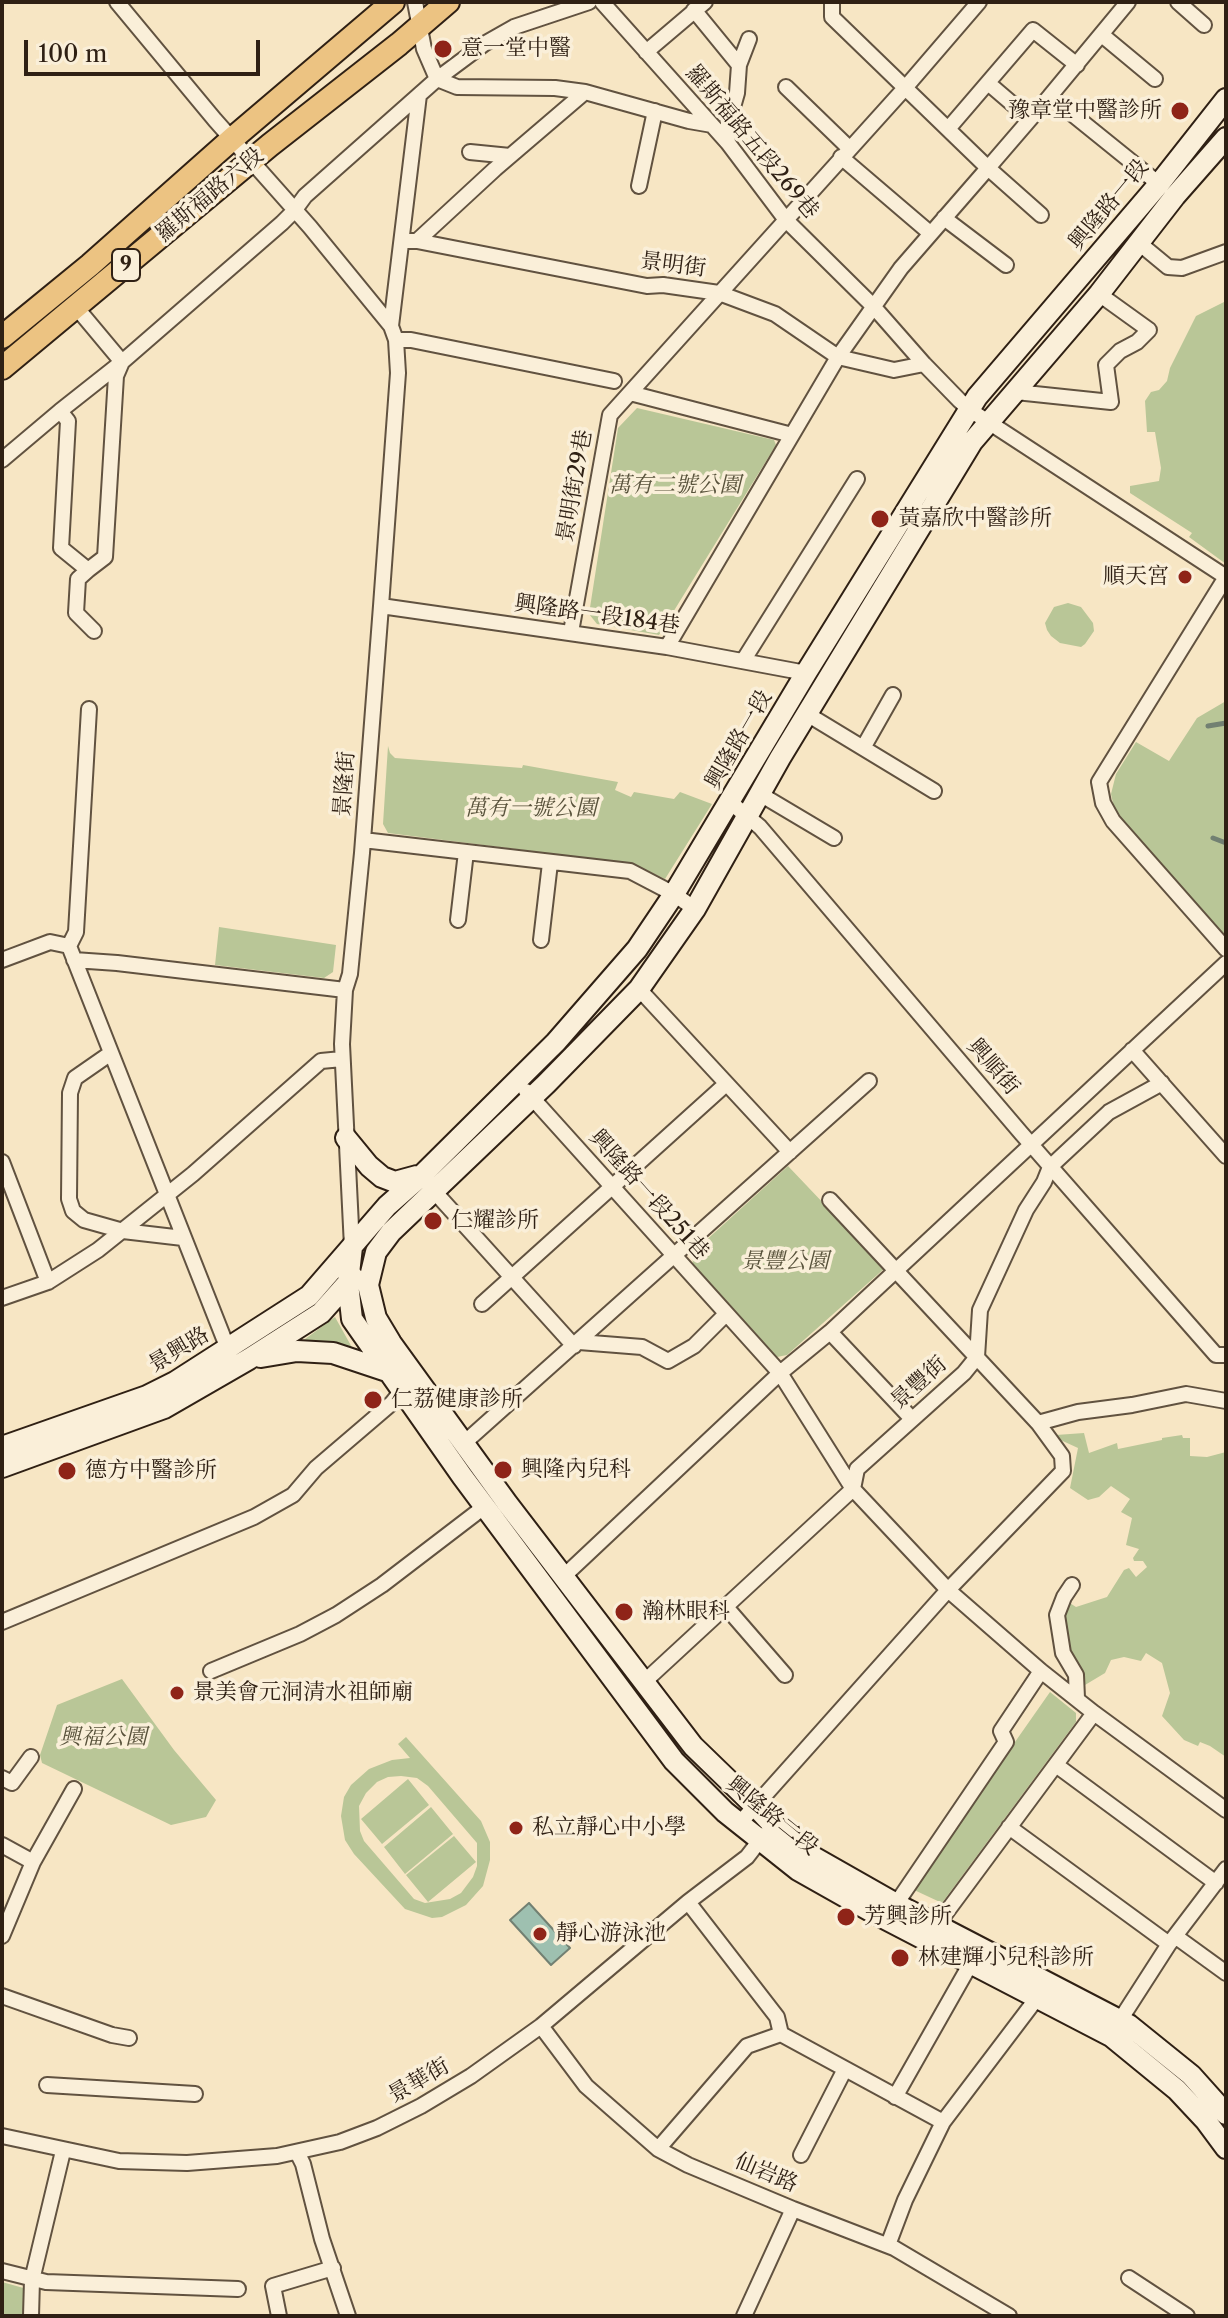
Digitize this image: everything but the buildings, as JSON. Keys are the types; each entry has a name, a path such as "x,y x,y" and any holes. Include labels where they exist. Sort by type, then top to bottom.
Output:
{"main road":[{"name":"羅斯福路六段","path":"2,337 90,265 393,2"},
{"name":"9","path":"420,25 448,2"},
{"name":"羅斯福路六段","path":"2,368 420,25"},
{"name":"興隆路一段","path":"525,1089 637,949 674,894 977,397 1159,184 1226,99"},
{"name":"興隆路一段","path":"401,1392 352,1319 359,1279 376,1252 427,1183 525,1089 639,989 695,909 807,714 972,442 1099,294 1175,196 1226,138"},
{"path":"346,1138 382,1177 395,1182 427,1183"},
{"name":"興隆路一段","path":"352,1247 387,1206 427,1183"},
{"path":"352,1247 359,1279"},
{"name":"景興路","path":"2,1447 147,1396 175,1382 309,1296 352,1247"},
{"name":"景興路","path":"2,1467 153,1413 249,1359 321,1313 359,1279"},
{"name":"興隆路二段","path":"359,1279 376,1318 463,1444 693,1746 756,1807 766,1833 798,1870 1037,1998 1115,2028 1129,2025 1191,2075 1226,2114"},
{"path":"249,1359 297,1351 333,1353 387,1371"},
{"name":"興隆路二段","path":"401,1392 674,1761 739,1824 766,1833 808,1854 1115,2028 1206,2121 1226,2148"}],"street":[{"path":"117,2 394,333 411,340 614,381"},
{"path":"415,2 424,49 437,79 457,87 555,88 585,92 712,125"},
{"path":"2,460 122,362 294,211 305,196 437,79 484,44 514,27 589,2"},
{"name":"羅斯福路五段269巷","path":"602,2 728,143 786,220 873,306"},
{"path":"832,2 832,17 1041,215"},
{"name":"景明街29巷","path":"571,632 610,415 979,2"},
{"path":"1178,2 1204,25"},
{"path":"667,647 838,357 873,306 930,233 1102,35 1121,5"},
{"path":"646,52 700,6 739,65"},
{"path":"948,129 1033,30 1077,65"},
{"path":"1102,35 1155,79"},
{"path":"728,143 727,128 737,93 739,65 749,39"},
{"path":"988,83 1030,119"},
{"path":"786,87 845,152 930,233"},
{"path":"409,241 585,92"},
{"name":"景隆街","path":"352,1247 342,1059 345,990 350,974 363,840 398,373 394,333 409,241 419,95"},
{"path":"1050,96 1159,184"},
{"path":"639,186 655,111"},
{"path":"1208,121 1226,138"},
{"path":"470,152 510,156"},
{"path":"944,218 1006,265"},
{"name":"景明街","path":"409,241 647,286 663,285 719,293 775,314 838,357 894,370 924,364"},
{"path":"1139,243 1168,267 1182,268 1226,252"},
{"path":"1016,392 1116,402 1106,365 1149,330 1099,294"},
{"path":"873,306 970,410 1226,577 1099,782 1103,803 1113,821 1226,949"},
{"path":"76,307 122,362"},
{"path":"94,631 76,613 78,579 105,557 116,376 122,362"},
{"path":"630,393 792,435"},
{"path":"60,411 68,421 61,548 88,570"},
{"path":"743,661 857,479"},
{"name":"興隆路一段184巷","path":"381,606 667,647 806,673"},
{"path":"863,748 893,695"},
{"path":"89,709 76,932 72,953 228,1349"},
{"path":"807,714 934,791"},
{"path":"760,794 834,838"},
{"name":"興順街","path":"730,802 760,827 1050,1167 1216,1355 1226,1355"},
{"path":"363,840 630,871 695,909"},
{"path":"458,920 466,852"},
{"path":"541,940 550,863"},
{"path":"2,960 50,942 72,953 117,963 345,990"},
{"path":"563,1577 1226,963"},
{"path":"639,989 790,1152"},
{"path":"1132,1050 1226,1156"},
{"path":"111,1053 75,1078 70,1093 69,1199 73,1211 84,1220 123,1231 183,1238"},
{"path":"2,1298 48,1282 98,1250 193,1174 321,1061 342,1059"},
{"path":"463,1444 869,1081"},
{"name":"景豐街","path":"644,1682 853,1489 857,1469 964,1373 977,1357 980,1310 1050,1167 1109,1112 1162,1083"},
{"path":"482,1304 726,1084"},
{"name":"興隆路一段251巷","path":"525,1089 780,1373 853,1489 948,1590 1094,1713 1226,1810"},
{"path":"2,1162 48,1282"},
{"path":"427,1183 512,1278 577,1344 642,1347 668,1361 694,1346 726,1314"},
{"path":"739,1824 948,1590 1063,1471 1062,1456 1038,1423 830,1200"},
{"path":"830,1332 912,1419"},
{"path":"2,1622 254,1517 293,1495 316,1468 401,1392"},
{"path":"1038,1423 1078,1412 1186,1394 1226,1401"},
{"path":"211,1671 300,1634 336,1615 484,1507"},
{"path":"1072,1585 1057,1615 1063,1653 1076,1675 1077,1698"},
{"path":"726,1607 785,1675"},
{"path":"896,1904 1006,1742 1001,1731 1041,1671"},
{"path":"937,1925 1094,1713"},
{"path":"2,1778 12,1783 31,1757"},
{"path":"1056,1765 1216,1883"},
{"path":"2,1934 33,1862 74,1789"},
{"path":"1009,1827 1172,1940 1226,1973"},
{"name":"景華街","path":"2,2136 63,2151 119,2161 153,2163 228,2161 297,2152 352,2138 397,2119 471,2076 541,2026 688,1902 747,1857 766,1833"},
{"path":"2,1845 33,1862"},
{"path":"1115,2028 1172,1940 1226,1870"},
{"path":"688,1902 777,2017 781,2034 943,2122"},
{"path":"895,2097 971,1963"},
{"path":"2,1996 112,2035 129,2038"},
{"path":"888,2245 905,2200 943,2122 1037,1998"},
{"name":"仙岩路","path":"541,2026 586,2086 658,2149 688,2165 793,2209 888,2245 1009,2316"},
{"path":"658,2149 747,2046 781,2034"},
{"path":"801,2155 845,2069"},
{"path":"47,2085 195,2094"},
{"path":"31,2316 32,2280 63,2151"},
{"path":"297,2152 348,2316"},
{"path":"744,2316 793,2209"},
{"path":"279,2316 273,2286 333,2268"},
{"path":"2,2271 32,2280 238,2289"},
{"path":"1129,2278 1187,2316"}],"green space":[{"path":"1226,301 1226,564 1189,537 1192,533 1130,493 1130,486 1159,481 1161,468 1155,432 1147,432 1145,401 1151,392 1159,390 1167,381 1170,368 1196,316"},
{"name":"萬有二號公園","path":"637,408 774,440 776,445 659,635 597,624 589,614 618,428"},
{"path":"1068,603 1081,607 1093,623 1094,631 1081,647 1060,643 1047,630 1045,623 1054,607"},
{"path":"1226,701 1226,937 1119,816 1111,794 1116,774 1136,742 1169,761 1197,718"},
{"name":"萬有一號公園","path":"388,746 395,758 522,768 523,765 618,782 615,790 631,797 634,792 674,799 680,792 712,804 665,879 634,864 388,833 383,824"},
{"path":"219,927 336,945 333,972 324,978 215,965"},
{"name":"景豐公園","path":"788,1166 885,1268 787,1355 777,1357 693,1264 692,1253"},
{"path":"335,1317 354,1351 301,1342"},
{"path":"1084,1433 1089,1453 1117,1443 1118,1449 1182,1435 1183,1438 1190,1438 1190,1456 1207,1457 1226,1452 1226,1757 1210,1746 1200,1742 1198,1746 1184,1740 1162,1716 1170,1693 1162,1663 1146,1653 1141,1661 1124,1657 1111,1660 1105,1673 1080,1688 1065,1653 1059,1615 1065,1600 1076,1607 1107,1597 1124,1570 1129,1568 1136,1577 1147,1567 1143,1561 1134,1561 1139,1549 1126,1545 1132,1518 1121,1512 1130,1499 1111,1486 1099,1497 1088,1500 1070,1488 1078,1448 1054,1437"},
{"name":"興福公園","path":"122,1679 174,1750 216,1800 206,1817 171,1825 42,1763 40,1755 57,1705"},
{"path":"1050,1692 1076,1713 1076,1722 942,1903 912,1889"},
{"path":"406,1737 481,1821 490,1842 490,1860 483,1886 466,1905 442,1917 432,1918 405,1909 345,1840 341,1816 344,1797 351,1785 369,1769 392,1760 410,1758 398,1744","holes":["388,1777 417,1778 428,1786 477,1843 477,1866 473,1877 461,1893 450,1899 425,1903 414,1899 364,1841 360,1831 359,1806 377,1782"]},
{"path":"408,1779 429,1805 382,1844 361,1819"},
{"path":"431,1807 453,1834 405,1874 384,1847"},
{"path":"454,1836 476,1862 428,1902 406,1875"},
{"path":"2,2282 27,2289 24,2316 2,2316"}],"shaded area":[{"name":"靜心游泳池","path":"529,1903 570,1948 551,1965 510,1920"}],"waterway":[{"path":"1208,726 1226,723"},
{"path":"1213,838 1226,843"}],"place":[{"name":"意一堂中醫","path":"443,49"},
{"name":"豫章堂中醫診所","path":"1180,111"},
{"name":"黃嘉欣中醫診所","path":"880,519"},
{"name":"順天宮","path":"1185,577"},
{"name":"仁耀診所","path":"433,1221"},
{"name":"仁荔健康診所","path":"373,1400"},
{"name":"興隆內兒科","path":"503,1470"},
{"name":"德方中醫診所","path":"67,1471"},
{"name":"瀚林眼科","path":"624,1612"},
{"name":"景美會元洞清水祖師廟","path":"177,1693"},
{"name":"私立靜心中小學","path":"516,1828"},
{"name":"芳興診所","path":"846,1917"},
{"name":"靜心游泳池","path":"540,1934"},
{"name":"林建輝小兒科診所","path":"900,1958"}]}
